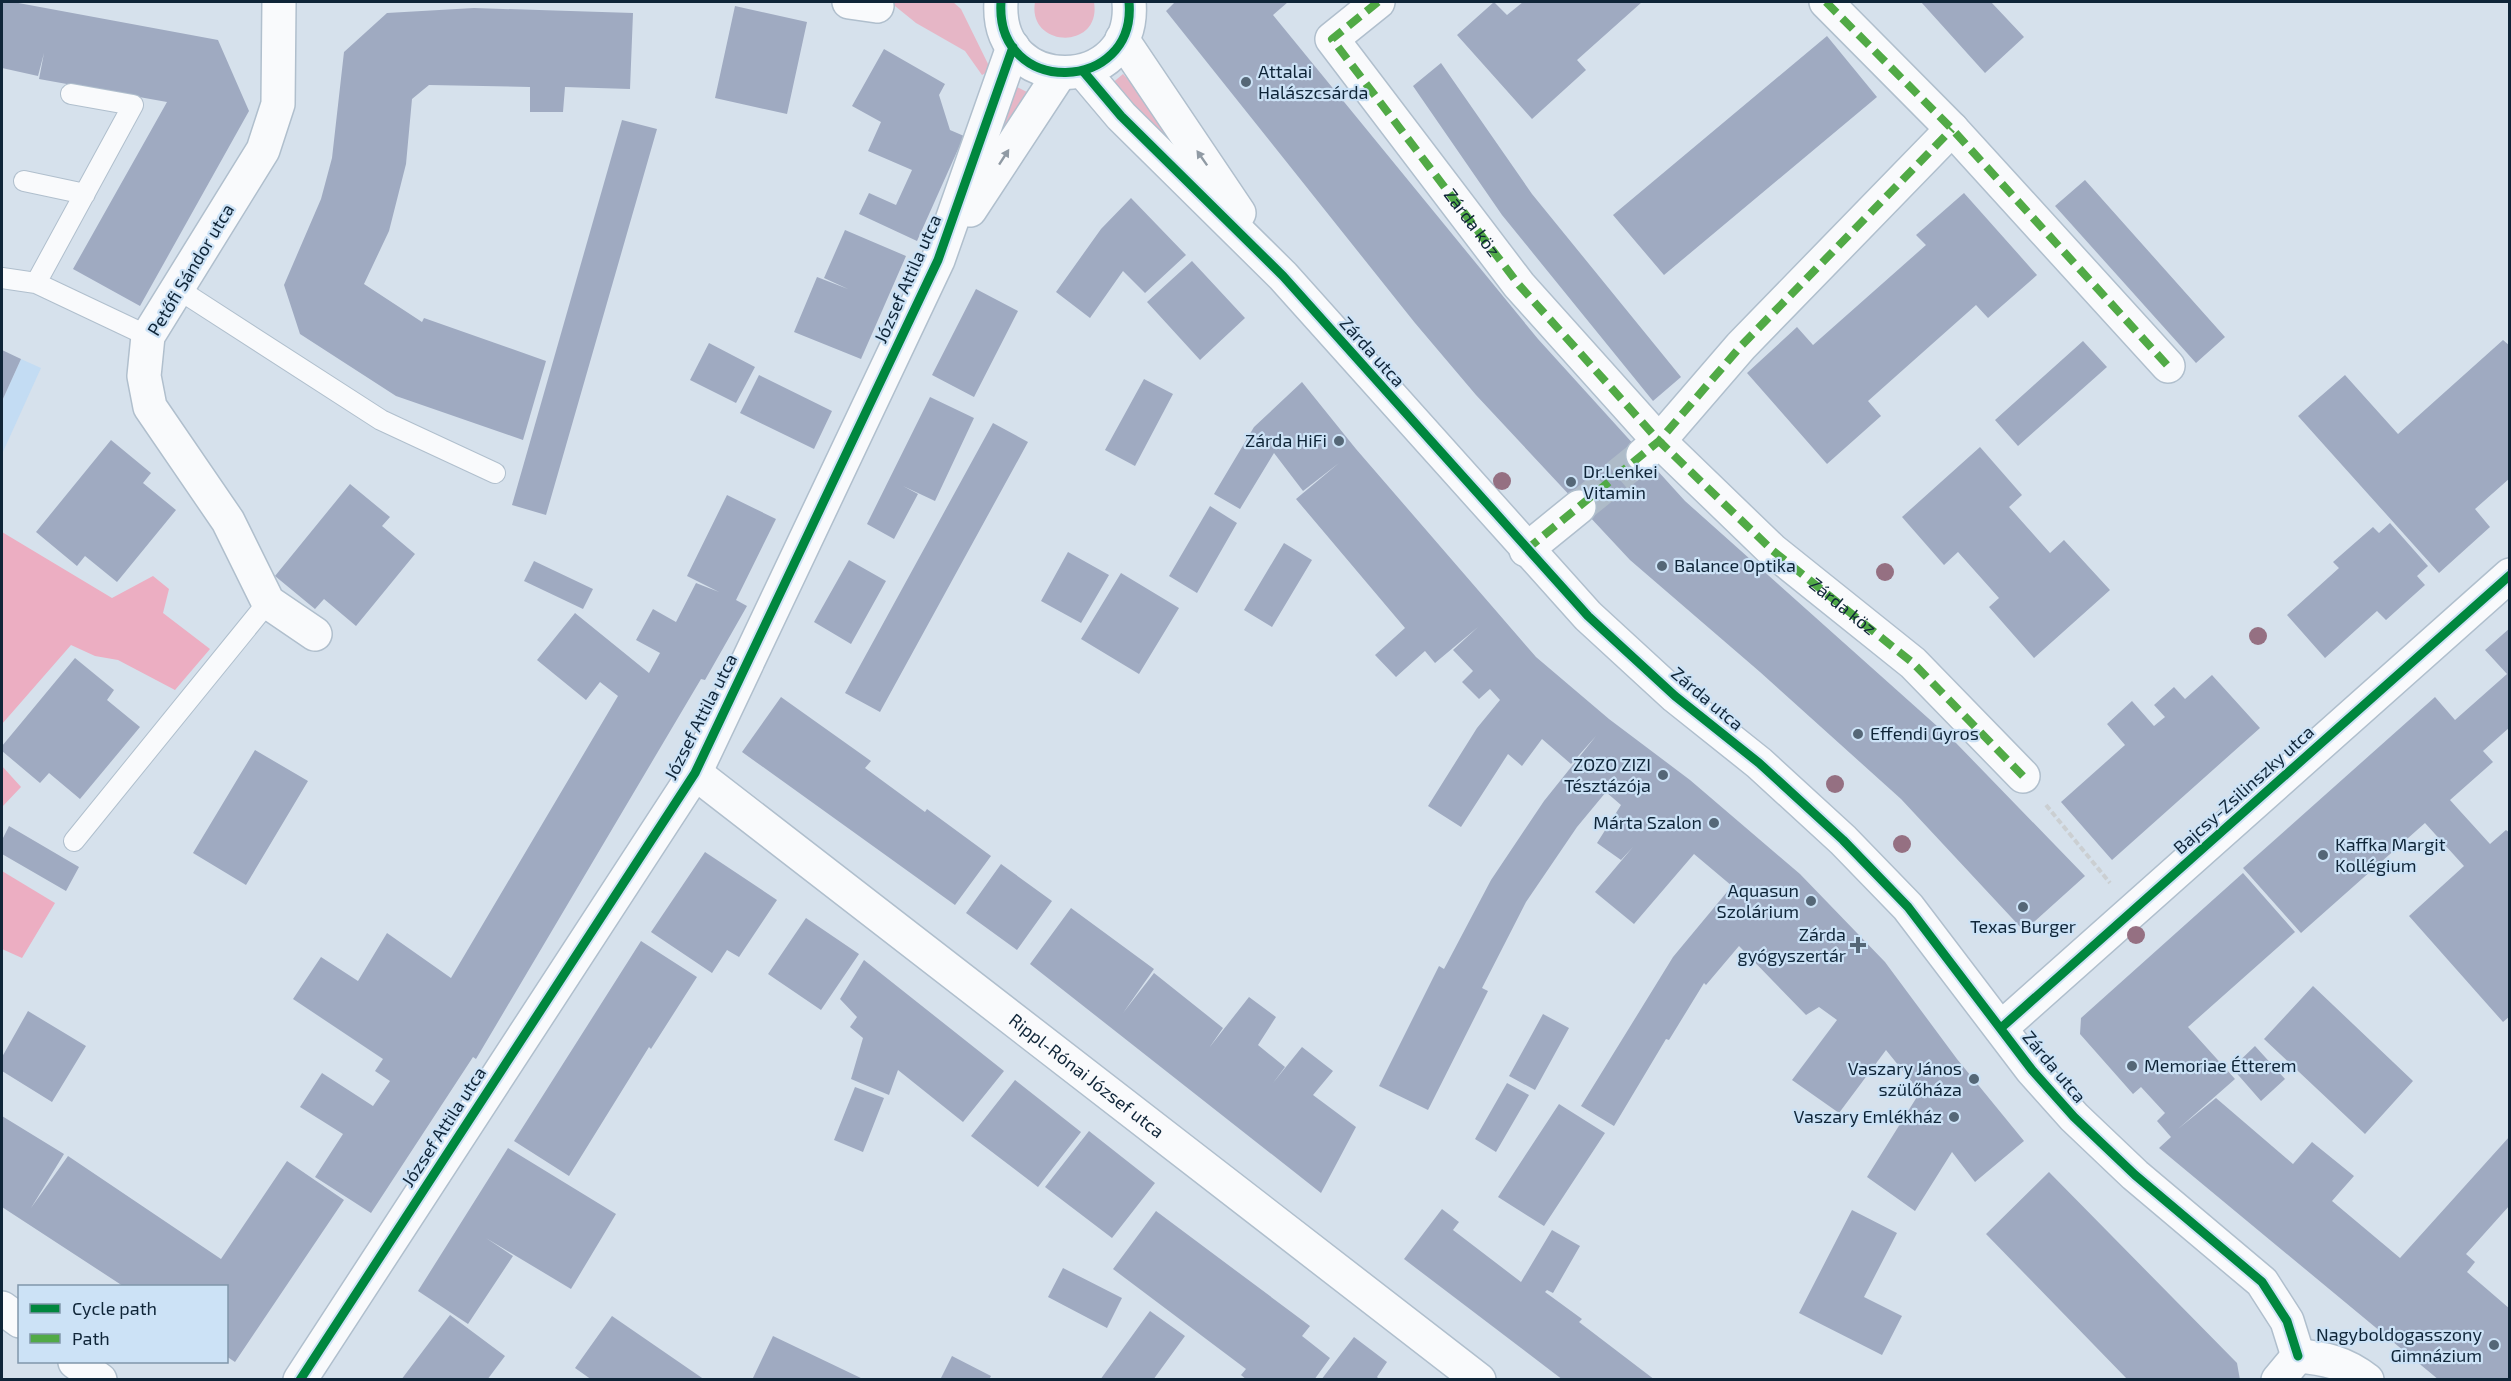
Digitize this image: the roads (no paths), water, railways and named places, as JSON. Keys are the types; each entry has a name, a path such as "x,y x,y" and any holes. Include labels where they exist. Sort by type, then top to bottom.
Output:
{"street":[{"name":"Petőfi Sándor utca","path":"279,2 278,104 262,150 148,336 144,376 150,407 228,521 268,602 315,634"},
{"path":"996,6 1004,31 1013,47 1033,65 1045,71 1071,72 1111,55 1122,39 1129,16 1129,2"},
{"name":"Zárda köz","path":"1378,2 1332,39 1520,285 1651,448 1913,663 2023,776"},
{"path":"1826,2 1952,129 2168,366"},
{"name":"Zárda utca","path":"1122,39 1283,276"},
{"name":"József Attila utca","path":"309,1372 695,773 938,260 1013,47"},
{"name":"Zárda utca","path":"1071,72 1121,116 1283,276 1526,550 1588,616 1675,696 1759,763 1843,840 1908,908 2032,1070 2074,1117 2135,1175 2262,1282 2287,1321 2288,1368 2327,1358 2354,1369 2367,1380"},
{"name":"József Attila utca","path":"938,260 1071,72"},
{"path":"1651,448 1741,346 1952,129"},
{"path":"1526,550 1579,507"},
{"name":"Bajcsy-Zsilinszky utca","path":"2001,1028 2510,575"},
{"name":"Rippl-Rónai József utca","path":"695,773 1479,1380"},
{"path":"2,1308 18,1320"},
{"path":"76,1363 100,1380"},
{"path":"283,1380 309,1372"}],"lane":[{"path":"36,283 133,105 71,94"},
{"path":"24,181 85,194"},
{"path":"2,278 36,283 148,336"},
{"path":"178,289 381,420 495,473"},
{"path":"74,841 268,602"}],"tunnel":[{"path":"1579,507 1643,455"}],"place":[{"name":"Attalai Halászcsárda","path":"1246,82"},
{"name":"Zárda HiFi","path":"1339,441"},
{"name":"Dr.Lenkei Vitamin","path":"1571,482"},
{"name":"Balance Optika","path":"1662,566"},
{"name":"Effendi Gyros","path":"1858,734"},
{"name":"ZOZO ZIZI Tésztázója","path":"1663,775"},
{"name":"Márta Szalon","path":"1714,823"},
{"name":"Kaffka Margit Kollégium","path":"2323,855"},
{"name":"Aquasun Szolárium","path":"1811,901"},
{"name":"Texas Burger","path":"2023,907"},
{"name":"Zárda gyógyszertár","path":"1858,945"},
{"name":"Memoriae Étterem","path":"2132,1066"},
{"name":"Vaszary János szülőháza","path":"1974,1079"},
{"name":"Vaszary Emlékház","path":"1954,1117"},
{"name":"Nagyboldogasszony Gimnázium","path":"2494,1345"}]}
